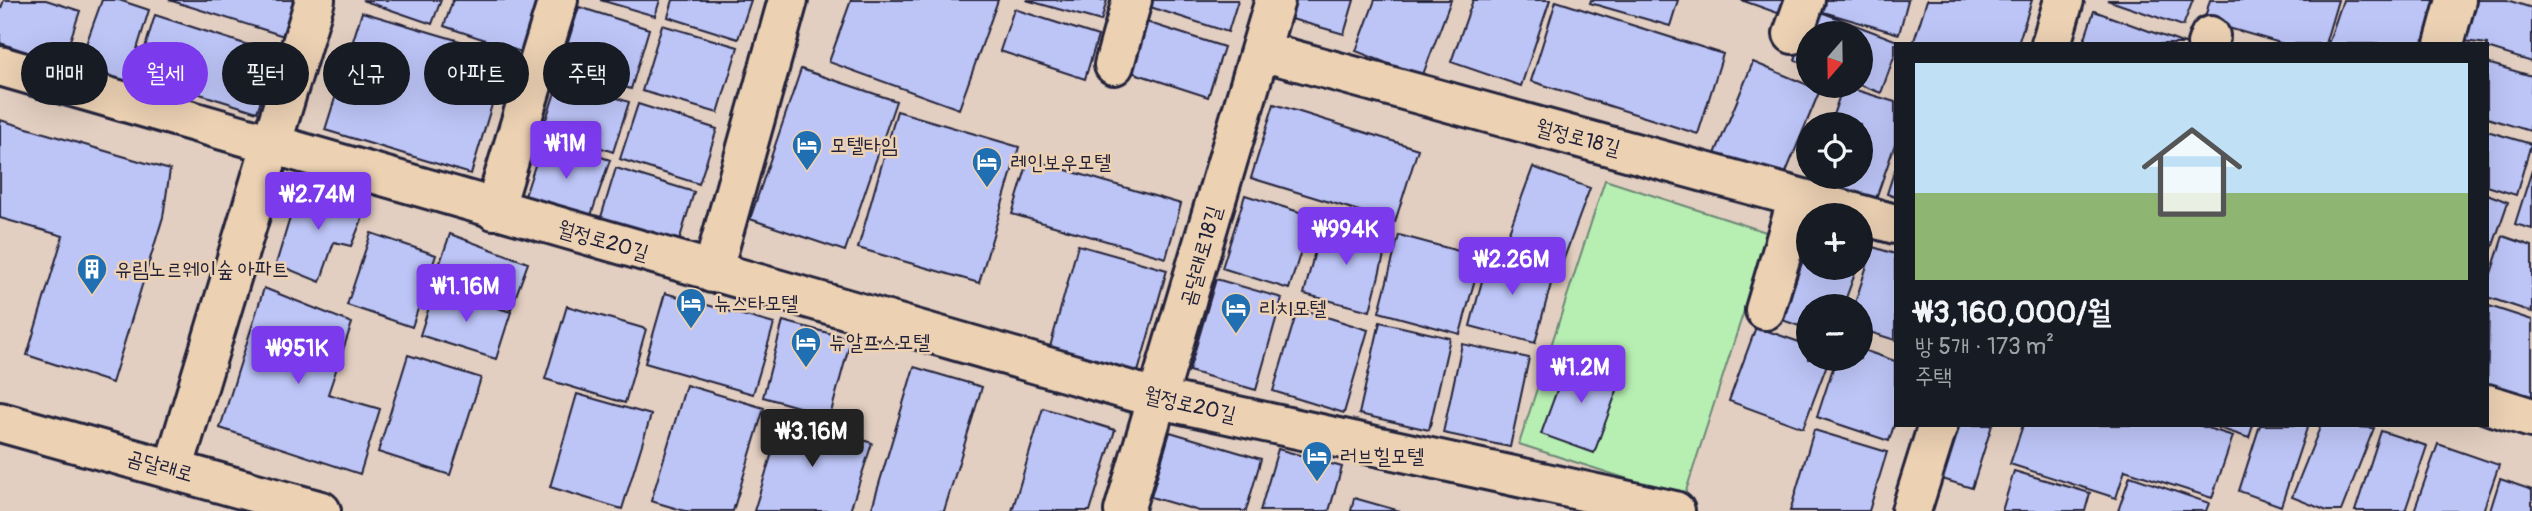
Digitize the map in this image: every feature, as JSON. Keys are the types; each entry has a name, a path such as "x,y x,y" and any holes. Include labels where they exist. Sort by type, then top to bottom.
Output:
{"street":[{"path":"173,470 315,0"},
{"path":"494,210 558,0"},
{"path":"712,273 788,0"},
{"path":"1114,65 1132,0"},
{"name":"곰달래로18길","path":"1124,511 1275,0"},
{"path":"2053,42 2064,0"},
{"path":"2445,42 2456,0"},
{"name":"월정로18길","path":"1261,51 1894,224"},
{"name":"월정로20길","path":"0,66 712,273 1158,399 1675,511"},
{"path":"1765,310 1798,198"},
{"path":"2489,405 2532,418"},
{"name":"곰달래로","path":"0,422 321,511"},
{"path":"1911,511 1937,427"}],"green space":[{"path":"1605,180 1769,233 1684,497 1519,444"}],"building":[{"path":"4,0 46,0 80,11 69,42 21,42 21,50 0,43 0,11"},
{"path":"102,0 119,0 149,10 139,42 122,42 122,84 108,79 108,42 87,42"},
{"path":"169,0 296,0 284,36"},
{"path":"362,0 441,0 432,24"},
{"path":"453,0 542,0 528,42 491,42 444,26"},
{"path":"600,0 660,0 655,16"},
{"path":"673,0 751,0 738,39 668,17"},
{"path":"851,0 998,0 959,109 829,62"},
{"path":"1026,0 1107,0 1101,21"},
{"path":"1145,0 1238,0 1228,32 1144,5"},
{"path":"1294,0 1354,0 1344,34 1288,18"},
{"path":"1375,0 1451,0 1422,77 1356,51"},
{"path":"1473,0 1550,0 1521,86 1451,62"},
{"path":"1591,0 1678,0 1670,26 1590,3"},
{"path":"1741,0 1792,0 1786,16"},
{"path":"1816,0 1908,0 1899,34 1873,26 1873,21 1854,21 1813,9"},
{"path":"1927,0 2032,0 2019,42 1914,42"},
{"path":"2107,0 2193,0 2183,26"},
{"path":"2210,0 2338,0 2326,42 2277,42 2204,21"},
{"path":"2343,0 2451,0 2436,42 2329,42"},
{"path":"2475,0 2507,0 2532,8 2532,62 2489,49 2489,42 2463,41"},
{"path":"1556,1 1723,54 1698,134 1531,81"},
{"path":"579,7 649,29 631,89 630,42 568,42"},
{"path":"1014,9 1098,36 1085,79 1000,51"},
{"path":"1813,9 1845,21 1809,21"},
{"path":"2094,11 2179,42 2084,42"},
{"path":"362,12 463,42 424,42 424,105 492,105 471,174 325,130 333,105 410,105 410,42 353,42"},
{"path":"155,15 239,42 222,42 222,101 208,97 208,42 147,42"},
{"path":"1140,20 1224,47 1208,97 1125,70"},
{"path":"662,25 738,47 718,113 642,91"},
{"path":"1873,32 1900,42 1894,42 1894,57 1881,93 1873,90"},
{"path":"1753,62 1796,80 1796,98 1817,98 1811,112 1796,112 1796,148 1782,182 1715,154"},
{"path":"2489,64 2532,76 2530,131 2489,119"},
{"path":"801,69 896,101 845,251 750,219"},
{"path":"1873,95 1894,102 1894,147 1873,207 1873,203 1861,203 1821,189 1873,189 1873,112 1834,112 1839,98 1873,98"},
{"path":"638,104 717,129 699,184 620,159"},
{"path":"1274,104 1418,149 1395,222 1251,178"},
{"path":"235,105 259,105 257,112"},
{"path":"551,105 628,105 613,152 543,128"},
{"path":"897,111 1019,147 979,283 858,248"},
{"name":"유림노르웨이숲 아파트","path":"0,120 170,170 163,217 112,383 27,355 63,236 0,218"},
{"path":"2489,132 2531,144 2516,195 2489,187"},
{"path":"544,138 610,160 588,224 523,202"},
{"path":"1029,159 1181,204 1166,258 1012,214"},
{"path":"1533,167 1590,188 1563,261 1506,240"},
{"path":"616,168 694,192 676,251 598,227"},
{"path":"2532,170 2532,229 2515,224"},
{"path":"1894,172 1894,197 1887,194"},
{"path":"315,191 368,205 351,246 334,242 320,282 276,264 296,198"},
{"path":"1245,195 1312,216 1289,289 1222,268"},
{"path":"2489,195 2508,202 2489,257"},
{"path":"1322,223 1388,239 1370,311 1304,294"},
{"path":"371,233 436,255 412,327 347,305"},
{"path":"450,234 528,263 511,309 434,280"},
{"path":"1399,235 1481,257 1460,334 1379,312"},
{"path":"2503,236 2532,246 2532,312 2489,298 2489,280"},
{"path":"1078,245 1167,270 1138,372 1050,347"},
{"path":"1873,247 1894,254 1894,340 1873,333 1873,294 1858,294 1862,280 1873,280"},
{"path":"1490,251 1555,269 1535,343 1470,326"},
{"name":"리치모텔","path":"1216,279 1282,298 1256,390 1189,371"},
{"path":"1796,280 1853,280 1847,294 1796,294 1796,325 1782,320"},
{"path":"264,288 352,323 328,394 380,409 360,474 220,428"},
{"path":"435,289 511,312 496,359 420,335"},
{"path":"665,293 774,324 753,394 645,363"},
{"path":"567,306 646,329 625,403 545,379"},
{"path":"2489,306 2532,320 2532,407 2489,393"},
{"path":"1298,308 1368,330 1344,413 1273,391"},
{"path":"783,321 851,339 830,416 763,397"},
{"path":"1380,322 1450,338 1429,430 1359,414"},
{"path":"1756,327 1796,341 1796,371 1824,371 1803,428 1729,401"},
{"path":"1462,344 1529,358 1510,447 1443,433"},
{"path":"1873,353 1894,361 1894,425 1889,441 1817,417 1832,371 1873,371"},
{"path":"408,355 481,378 450,475 378,452"},
{"path":"1569,357 1622,377 1594,453 1541,434"},
{"path":"914,367 982,387 944,511 871,511"},
{"path":"686,385 764,408 733,511 685,511 651,501"},
{"path":"577,394 651,415 622,509 550,487"},
{"path":"1043,408 1115,430 1090,511 1012,511"},
{"path":"784,414 872,443 850,511 754,511"},
{"path":"1955,427 1991,427 1972,488 1939,478"},
{"path":"2022,427 2204,427 2233,436 2212,498 2125,470 2116,498 2010,464"},
{"path":"2216,427 2252,427 2249,438"},
{"path":"2259,427 2307,427 2281,506 2239,491"},
{"path":"2320,427 2374,428 2341,511 2327,511 2292,497"},
{"path":"1814,430 1887,452 1869,511 1790,511"},
{"path":"2381,431 2427,446 2405,511 2355,511"},
{"path":"1170,432 1261,459 1246,511 1199,511 1151,497"},
{"path":"2438,444 2499,465 2483,511 2414,511"},
{"path":"1278,449 1342,467 1329,511 1260,511"},
{"path":"2014,471 2090,493 2085,511 2002,511"},
{"path":"2130,476 2209,503 2206,511 2118,511"},
{"path":"2500,479 2532,490 2532,511 2490,511"},
{"path":"1354,498 1400,511 1351,511"}],"place":[{"name":"모텔타임","path":"807,172"},
{"name":"레인보우모텔","path":"987,189"},
{"name":"유림노르웨이숲 아파트","path":"92,296"},
{"name":"뉴스타모텔","path":"691,330"},
{"name":"리치모텔","path":"1236,335"},
{"name":"뉴알프스모텔","path":"806,369"},
{"name":"러브힐모텔","path":"1317,483"}]}
